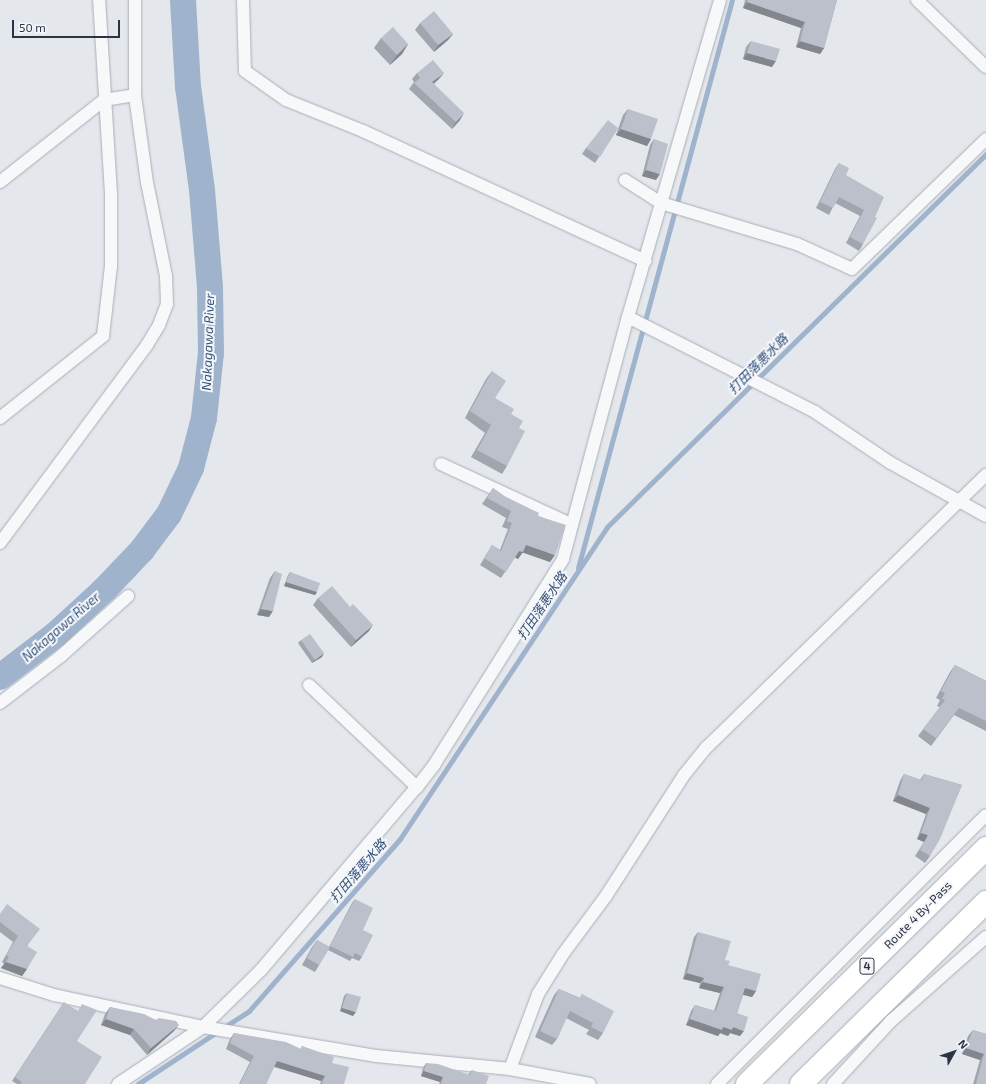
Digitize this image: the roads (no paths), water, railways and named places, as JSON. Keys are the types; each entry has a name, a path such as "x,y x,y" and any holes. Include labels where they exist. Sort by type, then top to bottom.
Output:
{"highway":[{"name":"Route 4 By-Pass","path":"747,1084 986,848"},
{"path":"801,1084 873,1026 986,902"}],"street":[{"path":"0,418 103,336 111,266 111,202 99,0"},
{"path":"0,543 147,345 160,325 167,304 166,276 147,183 135,95 135,0"},
{"path":"243,0 245,71 286,100 363,131 645,261"},
{"path":"118,1084 204,1027 261,970 417,787 434,765 562,559 570,524 628,316 720,0"},
{"path":"917,0 986,66"},
{"path":"0,182 104,100 135,95"},
{"path":"625,180 661,203 797,244 852,269 986,139"},
{"path":"628,316 815,412 889,462 986,516"},
{"path":"441,464 570,524"},
{"path":"510,1069 538,994 563,954 606,896 684,775 707,747 986,475"},
{"path":"0,703 61,656 128,596"},
{"path":"309,685 417,787"},
{"path":"717,1084 986,815"},
{"path":"833,1084 873,1026 986,937"},
{"path":"0,978 54,995 204,1027 376,1056 510,1069 590,1084"}],"waterway":[{"name":"Nakagawa River","path":"0,677 55,635 105,589 142,550 169,514 191,468 204,418 211,353 210,287 202,190 188,87 183,0"},
{"path":"578,568 732,0"},
{"name":"打田落悪水路","path":"223,1028 249,1011 400,839 607,527 986,154"},
{"name":"打田落悪水路","path":"138,1084 217,1032"}]}
